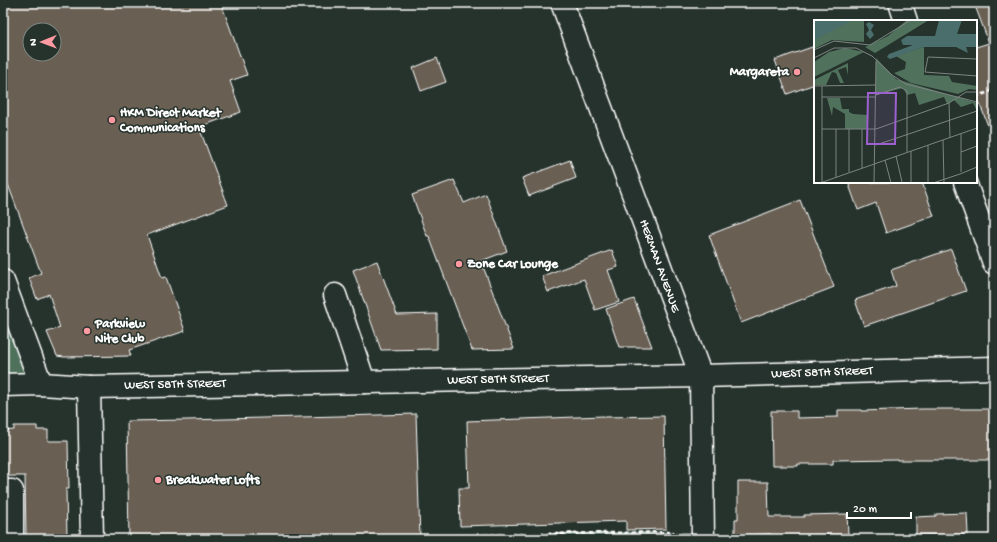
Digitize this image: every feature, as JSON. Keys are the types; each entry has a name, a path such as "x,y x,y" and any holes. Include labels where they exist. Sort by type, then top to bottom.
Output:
{"street":[{"name":"HERMAN AVENUE","path":"562,3 700,376 703,539"},
{"path":"900,3 906,20"},
{"path":"965,183 994,263"},
{"path":"3,281 41,384"},
{"path":"334,295 364,382"},
{"name":"WEST 58TH STREET","path":"3,385 41,384 89,387 700,376 994,368"},
{"path":"89,387 92,539"},
{"path":"3,491 12,491 12,539"}],"path":[{"path":"977,97 994,90"},
{"path":"478,535 674,532"}],"green space":[{"path":"3,281 41,384 3,385"},
{"path":"674,532 703,533 703,539 438,539 477,538 477,535"}],"building":[{"name":"HKM Direct Market Communications","path":"3,3 221,3 247,75 230,81 241,112 199,127 228,205 147,235 162,278 166,277 185,331 129,350 131,356 57,356 47,332 60,328 49,294 37,299 29,278 41,273 3,171"},
{"path":"974,3 994,3 994,137 992,137 977,96 977,47 989,43"},
{"name":"Margareta","path":"814,46 814,84 787,94 775,60"},
{"path":"437,58 446,82 421,91 413,68"},
{"path":"570,160 576,178 529,196 522,178"},
{"name":"Zone Car Lounge","path":"454,180 464,203 486,194 507,251 481,261 514,349 472,350 412,195"},
{"path":"848,183 922,183 934,216 886,233 876,203 858,210"},
{"path":"800,200 834,287 741,323 709,235"},
{"path":"951,249 966,291 864,326 855,300 896,286 891,270"},
{"path":"612,250 618,267 608,270 619,302 595,310 584,279 548,292 542,276"},
{"path":"377,261 397,315 437,314 437,349 381,350 353,270"},
{"path":"634,299 652,347 619,347 606,309"},
{"path":"994,409 994,460 833,460 833,464 772,466 771,411 797,411 797,418 838,417 838,410 862,411"},
{"path":"416,414 420,539 129,539 127,421"},
{"path":"604,416 664,416 666,529 626,530 626,521 460,526 459,488 469,488 467,421"},
{"path":"14,426 37,426 37,430 48,430 48,441 68,441 69,489 66,489 67,539 26,539 25,476 9,476 9,474 3,474 3,431 14,430"},
{"path":"738,482 768,482 769,517 804,517 804,515 847,514 848,534 797,535 797,538 771,538 771,534 735,535 735,519 738,519"},
{"path":"967,513 968,534 916,535 916,517 936,516 936,514"}],"place":[{"name":"Margareta","path":"797,72"},
{"name":"HKM Direct Market Communications","path":"112,120"},
{"name":"Zone Car Lounge","path":"459,264"},
{"name":"Parkview Nite Club","path":"87,331"},
{"name":"Breakwater Lofts","path":"158,480"}]}
